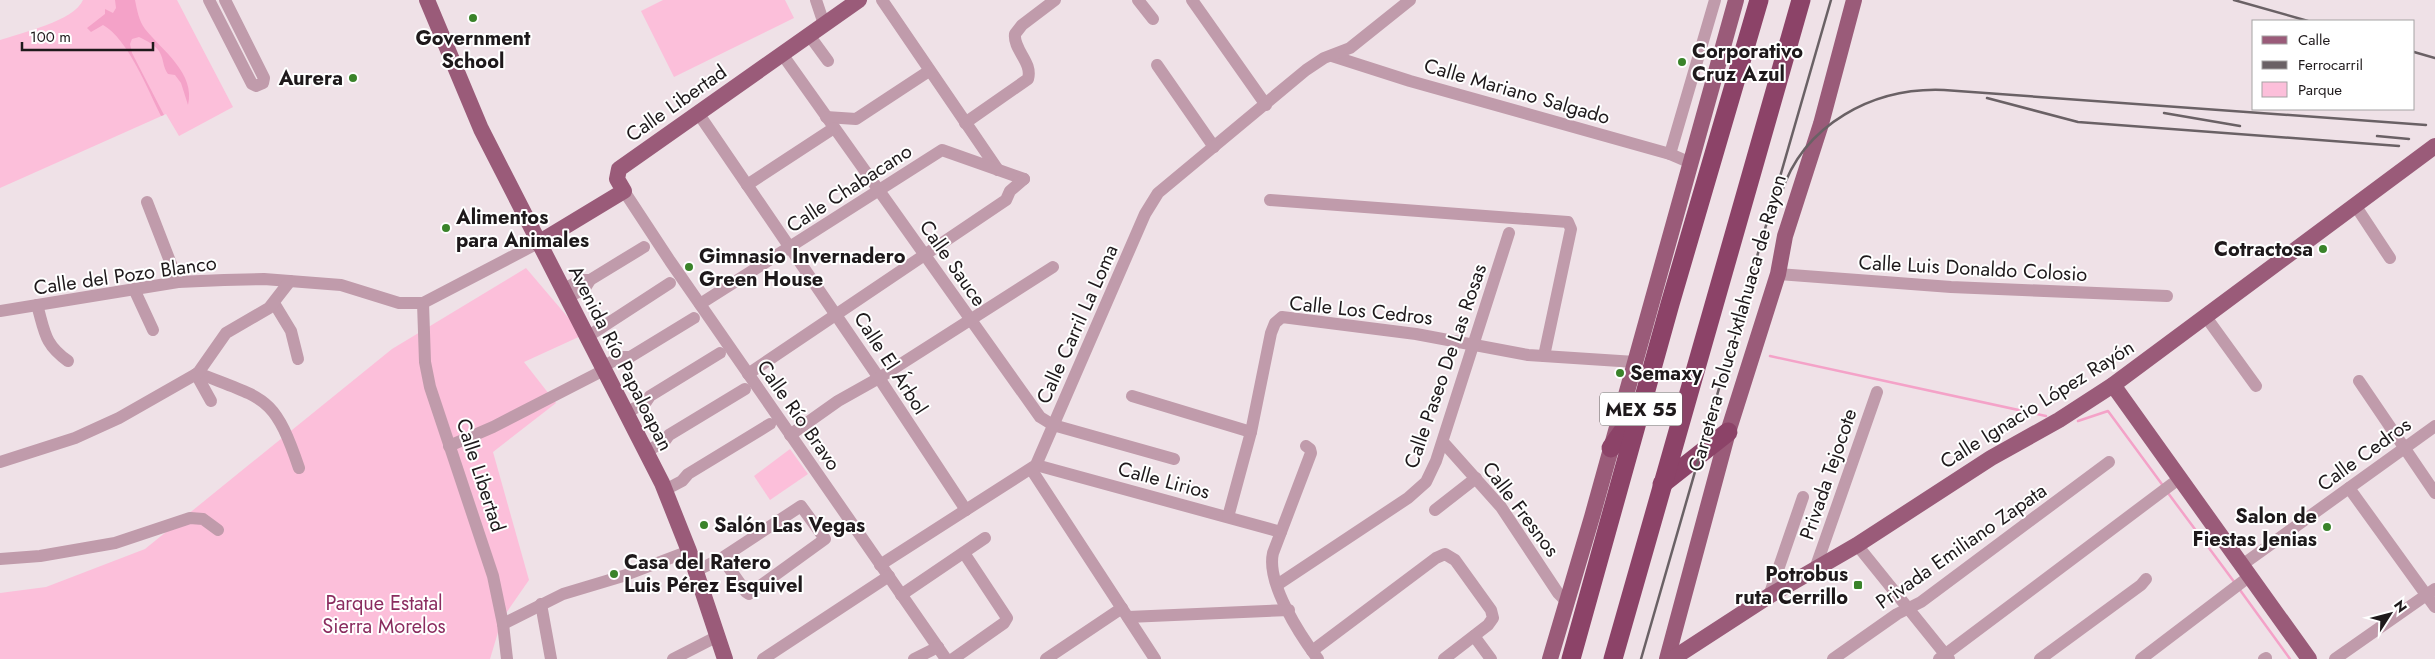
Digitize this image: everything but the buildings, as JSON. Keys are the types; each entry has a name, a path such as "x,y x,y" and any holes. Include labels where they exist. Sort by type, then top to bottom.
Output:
{"highway":[{"name":"MEX 55","path":"1571,659 1759,0"},
{"name":"Carretera Toluca-Ixtlahuaca de Rayon","path":"1613,659 1801,0"},
{"path":"1611,448 1644,400"},
{"path":"1662,484 1728,432"}],"main road":[{"name":"Avenida Río Papaloapan","path":"427,0 474,113 538,243 663,487 689,551 725,659"},
{"name":"Calle Libertad","path":"624,191 617,179 619,170 859,0"},
{"name":"Carretera Toluca-Ixtlahuaca de Rayon","path":"1667,659 1728,432 1778,274 1785,236 1820,124 1854,0"},
{"path":"1550,659 1691,162 1732,1"},
{"name":"Calle Ignacio López Rayón","path":"1672,659 1769,596 1857,544 1990,458 2058,420 2113,385 2435,146"},
{"path":"538,243 624,191"},
{"path":"2113,385 2171,485 2309,659"}],"street":[{"path":"208,0 252,84 256,86 263,82 264,78 226,0"},
{"path":"816,0 824,24"},
{"path":"748,374 1006,200 1010,191 1024,179 998,170 882,0"},
{"path":"965,123 1028,78 1029,70 1027,64 1014,37 1016,30 1055,0"},
{"path":"1138,0 1153,19"},
{"path":"1192,0 1266,104"},
{"name":"Calle Carril La Loma","path":"1034,467 1145,214 1158,193 1317,62 1361,40 1410,0"},
{"path":"1670,154 1715,0"},
{"path":"809,35 828,62"},
{"name":"Calle Sauce","path":"782,54 1040,417 1053,426"},
{"name":"Calle Mariano Salgado","path":"1332,56 1410,81 1670,154 1691,162"},
{"path":"1157,65 1214,147"},
{"path":"826,116 856,119 929,70"},
{"name":"Calle El Árbol","path":"698,113 879,378 966,510"},
{"path":"747,185 834,128"},
{"name":"Calle Chabacano","path":"700,304 942,150 998,170"},
{"name":"Calle Río Bravo","path":"624,191 748,374 946,659"},
{"path":"1270,200 1568,222 1572,229 1548,357"},
{"path":"147,202 178,282"},
{"path":"2355,204 2390,258"},
{"name":"Calle Paseo De Las Rosas","path":"1276,585 1420,489 1431,473 1475,344 1509,233"},
{"name":"Calle del Pozo Blanco","path":"0,311 178,282 224,280 290,281 341,285 398,303 423,303 538,243"},
{"path":"565,294 581,280 590,280 644,247"},
{"path":"790,435 838,401 879,378 1053,267"},
{"name":"Calle Luis Donaldo Colosio","path":"1778,274 1970,288 2167,296"},
{"path":"0,462 75,438 119,418 197,374 226,333 274,304 290,281"},
{"path":"585,333 603,320 611,320 670,283"},
{"path":"134,289 153,330"},
{"name":"Calle Libertad","path":"423,303 425,362 430,387 493,576 508,659"},
{"path":"274,304 291,331 298,359"},
{"path":"37,305 49,344 54,351 68,361"},
{"path":"2206,317 2256,386"},
{"path":"449,446 493,427 604,371 621,357 630,357 694,318"},
{"name":"Calle Los Cedros","path":"1228,518 1251,432 1271,333 1275,323 1282,318 1354,325 1548,357 1635,362"},
{"path":"625,410 642,396 650,396 720,353"},
{"path":"197,374 211,401"},
{"path":"197,374 254,395 268,405 286,432 299,468"},
{"path":"2359,382 2435,493"},
{"path":"644,447 661,435 669,435 745,389"},
{"name":"Privada Tejocote","path":"1815,569 1877,392"},
{"path":"1132,396 1251,432"},
{"path":"663,487 680,475 688,474 770,424"},
{"path":"1053,426 1174,459"},
{"name":"Calle Cedros","path":"2141,659 2349,488 2435,426"},
{"name":"Calle Fresnos","path":"1443,442 1505,512 1558,593 1567,602"},
{"path":"1306,446 1310,449 1311,453 1273,553 1271,564 1276,585 1315,655 1436,558 1445,554 1455,560 1491,610 1493,618 1488,625 1444,659"},
{"name":"Privada Emiliano Zapata","path":"1833,659 1930,595 2109,462"},
{"path":"880,564 1034,467 1152,658"},
{"name":"Calle Lirios","path":"1034,467 1281,532"},
{"path":"1435,510 1476,478"},
{"path":"1857,544 1909,608 1944,658 2171,485"},
{"path":"2349,488 2431,592 2435,607"},
{"path":"1769,596 1803,497"},
{"path":"696,571 722,558 801,506 825,539 749,594 722,558"},
{"path":"0,559 40,556 115,543 190,518 203,519 218,530"},
{"path":"901,595 986,538"},
{"path":"503,624 562,594 629,574 689,551"},
{"path":"953,659 1007,621 1005,614 964,553"},
{"path":"763,659 889,576"},
{"path":"2040,659 2141,585 2146,579"},
{"path":"2334,659 2431,592"},
{"path":"541,604 551,659"},
{"path":"1046,659 1125,613 1289,610"},
{"path":"673,659 718,636"},
{"path":"1474,636 1491,659"},
{"path":"914,659 938,647"}],"green space":[{"path":"83,0 177,0 233,107 179,136 166,114 0,188 0,40 58,20 78,7"},
{"path":"663,0 785,0 794,18 674,77 641,11"},
{"name":"Parque Estatal Sierra Morelos","path":"526,268 583,335 524,362 556,403 493,452 529,580 502,619 490,659 0,659 0,593 46,587 145,549 392,349"},
{"path":"790,449 808,474 770,500 754,476"}],"shaded area":[{"path":"115,0 135,0 138,15 143,26 176,63 182,73 187,83 188,105 181,83 175,75 168,74 160,52 152,44 139,37 132,39 130,44 132,53 164,115 161,116 144,79 121,41 103,25 91,32 87,28 105,14 105,9 113,13 116,8"}],"waterway":[{"path":"1770,356 2046,416"},
{"path":"2078,421 2108,411 2164,487"},
{"path":"2168,493 2235,583"},
{"path":"2240,590 2290,659"}],"railway":[{"path":"1641,659 1831,0"},
{"path":"2234,0 2304,20"},
{"path":"2415,52 2435,58"},
{"path":"1781,194 1791,169 1806,148 1824,130 1845,115 1867,103 1892,95 1918,91 1944,90 2426,125"},
{"path":"1987,98 2078,122 2399,146"},
{"path":"2164,113 2240,126"},
{"path":"2377,136 2409,139"}],"place":[{"name":"Government School","path":"473,18"},
{"name":"Corporativo Cruz Azul","path":"1682,62"},
{"name":"Aurera","path":"353,78"},
{"name":"Alimentos para Animales","path":"446,228"},
{"name":"Cotractosa","path":"2323,249"},
{"name":"Gimnasio Invernadero Green House","path":"689,267"},
{"name":"Semaxy","path":"1620,373"},
{"name":"Salón Las Vegas","path":"704,525"},
{"name":"Salon de Fiestas Jenias","path":"2327,527"},
{"name":"Casa del Ratero Luis Pérez Esquivel","path":"614,574"},
{"name":"Potrobus ruta Cerrillo","path":"1858,585"}]}
